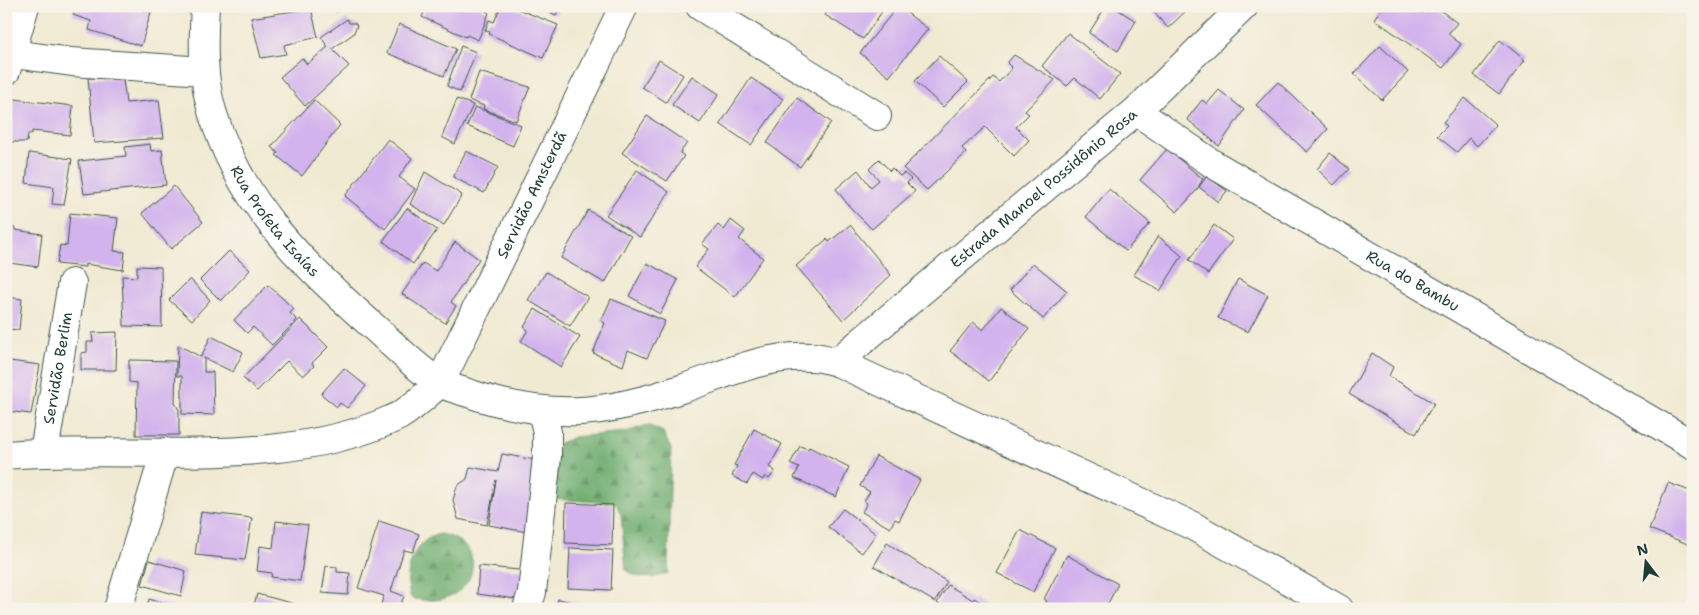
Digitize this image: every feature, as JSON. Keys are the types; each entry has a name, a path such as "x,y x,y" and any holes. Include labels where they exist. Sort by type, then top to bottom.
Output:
{"street":[{"path":"25,6 8,59 204,71"},
{"name":"Rua Profeta Isaías","path":"205,6 204,71 211,110 238,176 258,208 309,267 353,308 440,383"},
{"name":"Servidão Amsterdã","path":"440,383 624,6"},
{"path":"700,6 877,116"},
{"name":"Estrada Manoel Possidônio Rosa","path":"837,362 1136,110 1244,6"},
{"name":"Rua do Bambu","path":"1136,110 1213,164 1693,445"},
{"name":"Servidão Berlim","path":"44,452 72,283"},
{"path":"6,455 44,452 258,450 316,443 364,430 400,415 440,383 477,396 542,411 583,411 629,404 685,388 739,366 787,358 812,357 837,362 1192,526 1339,609"},
{"path":"527,609 532,592 547,457 547,432 542,411"},
{"path":"118,609 166,452"}],"green space":[{"path":"648,425 663,432 671,449 668,573 646,578 636,576 626,570 621,515 616,503 551,499 558,444 574,437 625,432"},
{"path":"440,534 457,540 468,550 472,562 471,575 463,587 450,596 433,600 411,598 408,579 412,559 423,543 431,537"}],"building":[{"path":"76,6 128,6 151,12 141,46 89,30 91,21 73,15"},
{"path":"333,6 347,6 336,12"},
{"path":"427,6 479,6 489,13 478,40 467,35 466,37 422,17"},
{"path":"501,6 510,6 558,25 543,58 489,34 490,32 485,30 489,20 494,22"},
{"path":"535,6 560,6 556,15"},
{"path":"831,6 886,6 863,39 825,15"},
{"path":"898,6 928,29 889,77 860,53"},
{"path":"1106,6 1112,6 1136,21 1118,51 1089,33"},
{"path":"1148,6 1191,6 1168,28"},
{"path":"1383,6 1413,6 1423,13 1428,6 1435,6 1457,23 1448,34 1461,44 1443,68 1374,19"},
{"path":"311,8 318,37 284,45 286,54 261,58 251,18"},
{"path":"347,19 349,23 355,23 357,26 353,34 332,49 349,66 305,106 280,77 302,58 307,64 328,47 321,37"},
{"path":"399,24 456,49 444,76 387,53"},
{"path":"1068,33 1120,74 1100,99 1075,78 1067,86 1042,66"},
{"path":"1500,40 1525,60 1499,94 1474,75"},
{"path":"461,46 476,52 460,92 447,86"},
{"path":"1380,46 1408,72 1382,100 1354,74"},
{"path":"1014,55 1055,80 1025,111 1029,114 1016,127 1029,140 1014,156 985,127 962,148 966,153 927,190 903,168 993,77 999,82 1012,68 1007,63"},
{"path":"939,56 968,82 943,107 915,81"},
{"path":"659,60 683,75 666,102 642,87"},
{"path":"479,72 530,87 516,121 483,109 484,106 469,100"},
{"path":"692,76 719,94 700,123 672,105"},
{"path":"88,78 123,79 126,103 159,100 164,138 94,143"},
{"path":"751,78 783,99 751,145 720,124"},
{"path":"1278,82 1328,129 1307,152 1256,105"},
{"path":"1219,90 1244,110 1219,146 1187,119 1202,100 1207,104"},
{"path":"6,98 73,106 70,135 32,131 32,134 28,134 27,142 6,142"},
{"path":"797,98 831,122 800,167 767,143"},
{"path":"1465,98 1496,125 1477,146 1469,138 1457,152 1437,136 1447,126 1443,122"},
{"path":"457,99 473,105 455,144 442,137"},
{"path":"314,100 340,125 302,176 276,155 278,153 271,147"},
{"path":"475,107 521,125 513,146 467,126"},
{"path":"647,116 687,143 680,153 684,156 667,181 622,153"},
{"path":"388,139 412,158 399,177 415,189 385,229 345,196"},
{"path":"150,144 151,151 162,150 166,185 84,194 79,161 126,156 125,147"},
{"path":"1167,149 1203,179 1196,191 1177,212 1140,180"},
{"path":"466,151 498,167 484,193 453,177"},
{"path":"29,153 72,159 64,205 52,204 54,187 26,183"},
{"path":"1330,153 1349,169 1334,185 1317,169"},
{"path":"879,159 890,171 892,168 900,176 904,173 911,179 907,183 915,191 872,229 849,206 836,189 858,170 871,187 879,180 869,169"},
{"path":"637,170 669,192 640,237 606,215"},
{"path":"425,172 462,195 444,225 410,204"},
{"path":"1207,176 1227,191 1218,202 1199,187"},
{"path":"174,186 203,222 171,249 142,213"},
{"path":"1109,189 1150,223 1126,251 1086,217"},
{"path":"407,208 437,230 413,264 383,241"},
{"path":"588,210 631,236 605,283 561,258"},
{"path":"70,213 118,218 114,251 125,252 123,270 85,264 85,267 57,264 60,245 67,246"},
{"path":"731,220 745,231 739,239 763,258 735,297 695,267 709,249 702,244 718,225 724,230"},
{"path":"850,225 891,275 843,320 796,266 827,239 829,242"},
{"path":"1214,225 1233,239 1208,274 1189,260"},
{"path":"6,226 15,228 15,230 42,234 38,267 9,263 9,260 6,259"},
{"path":"1158,236 1182,256 1160,291 1134,275"},
{"path":"455,242 479,259 451,302 456,306 445,323 402,294 423,263 436,271"},
{"path":"229,251 250,270 221,301 200,280"},
{"path":"647,263 678,280 660,314 629,296"},
{"path":"1033,263 1067,291 1043,319 1010,290"},
{"path":"137,266 161,267 162,327 124,326 122,276 137,277"},
{"path":"546,272 588,297 570,326 528,300"},
{"path":"190,279 210,300 192,320 169,300"},
{"path":"1238,279 1268,295 1248,332 1218,318"},
{"path":"268,285 294,309 290,313 297,320 272,345 253,327 247,333 234,320"},
{"path":"6,297 22,299 19,330 6,329"},
{"path":"611,299 665,321 647,358 628,350 623,366 593,353 605,323 601,321"},
{"path":"1001,307 1029,329 989,381 950,351 973,322 983,330"},
{"path":"535,309 580,337 561,367 521,341 528,330 524,327"},
{"path":"300,319 328,347 312,363 314,366 303,376 287,361 257,391 243,378"},
{"path":"117,332 116,370 81,370 81,353 87,352 87,342 93,342 92,333"},
{"path":"211,336 243,352 233,372 204,358 204,372 213,372 214,415 182,414 182,376 177,376 178,345 201,357"},
{"path":"1372,353 1393,367 1389,376 1434,403 1416,434 1349,394"},
{"path":"129,360 176,361 175,403 179,410 179,435 136,435 137,383 129,382"},
{"path":"10,361 40,365 31,414 6,411 6,386"},
{"path":"344,368 366,386 347,408 340,403 337,407 321,394"},
{"path":"754,429 782,444 769,467 775,471 769,479 765,476 763,480 753,474 747,484 732,476 737,466 734,465"},
{"path":"800,446 808,449 809,447 849,467 836,497 794,478 799,468 790,464"},
{"path":"502,454 540,461 527,532 489,525 496,480 487,525 458,519 453,500 457,486 467,479 470,467 498,472"},
{"path":"876,456 920,480 899,521 895,519 890,528 862,512 867,503 864,501 870,492 860,486"},
{"path":"1668,483 1693,492 1693,546 1649,529"},
{"path":"566,503 613,505 612,545 565,543"},
{"path":"843,509 876,534 862,553 828,527"},
{"path":"201,512 252,518 245,560 195,555"},
{"path":"276,521 308,525 300,581 271,577 272,573 257,571 260,546 273,548"},
{"path":"379,521 419,534 413,552 404,550 391,591 404,596 399,609 379,609 384,596 358,588"},
{"path":"1020,530 1055,548 1033,592 997,573"},
{"path":"887,543 947,582 935,602 874,566"},
{"path":"570,548 613,550 611,590 568,588"},
{"path":"1067,555 1118,584 1105,609 1042,609 1047,601 1044,599"},
{"path":"149,560 186,571 181,596 142,585"},
{"path":"326,566 337,567 337,572 350,573 348,595 322,593"},
{"path":"479,566 528,571 525,600 477,594"},
{"path":"948,585 992,609 946,609 937,603"},
{"path":"257,594 295,604 294,609 253,609"},
{"path":"6,596 11,598 7,609 6,609"},
{"path":"149,599 179,608 179,609 146,609"},
{"path":"558,599 598,608 598,609 556,609"}]}
